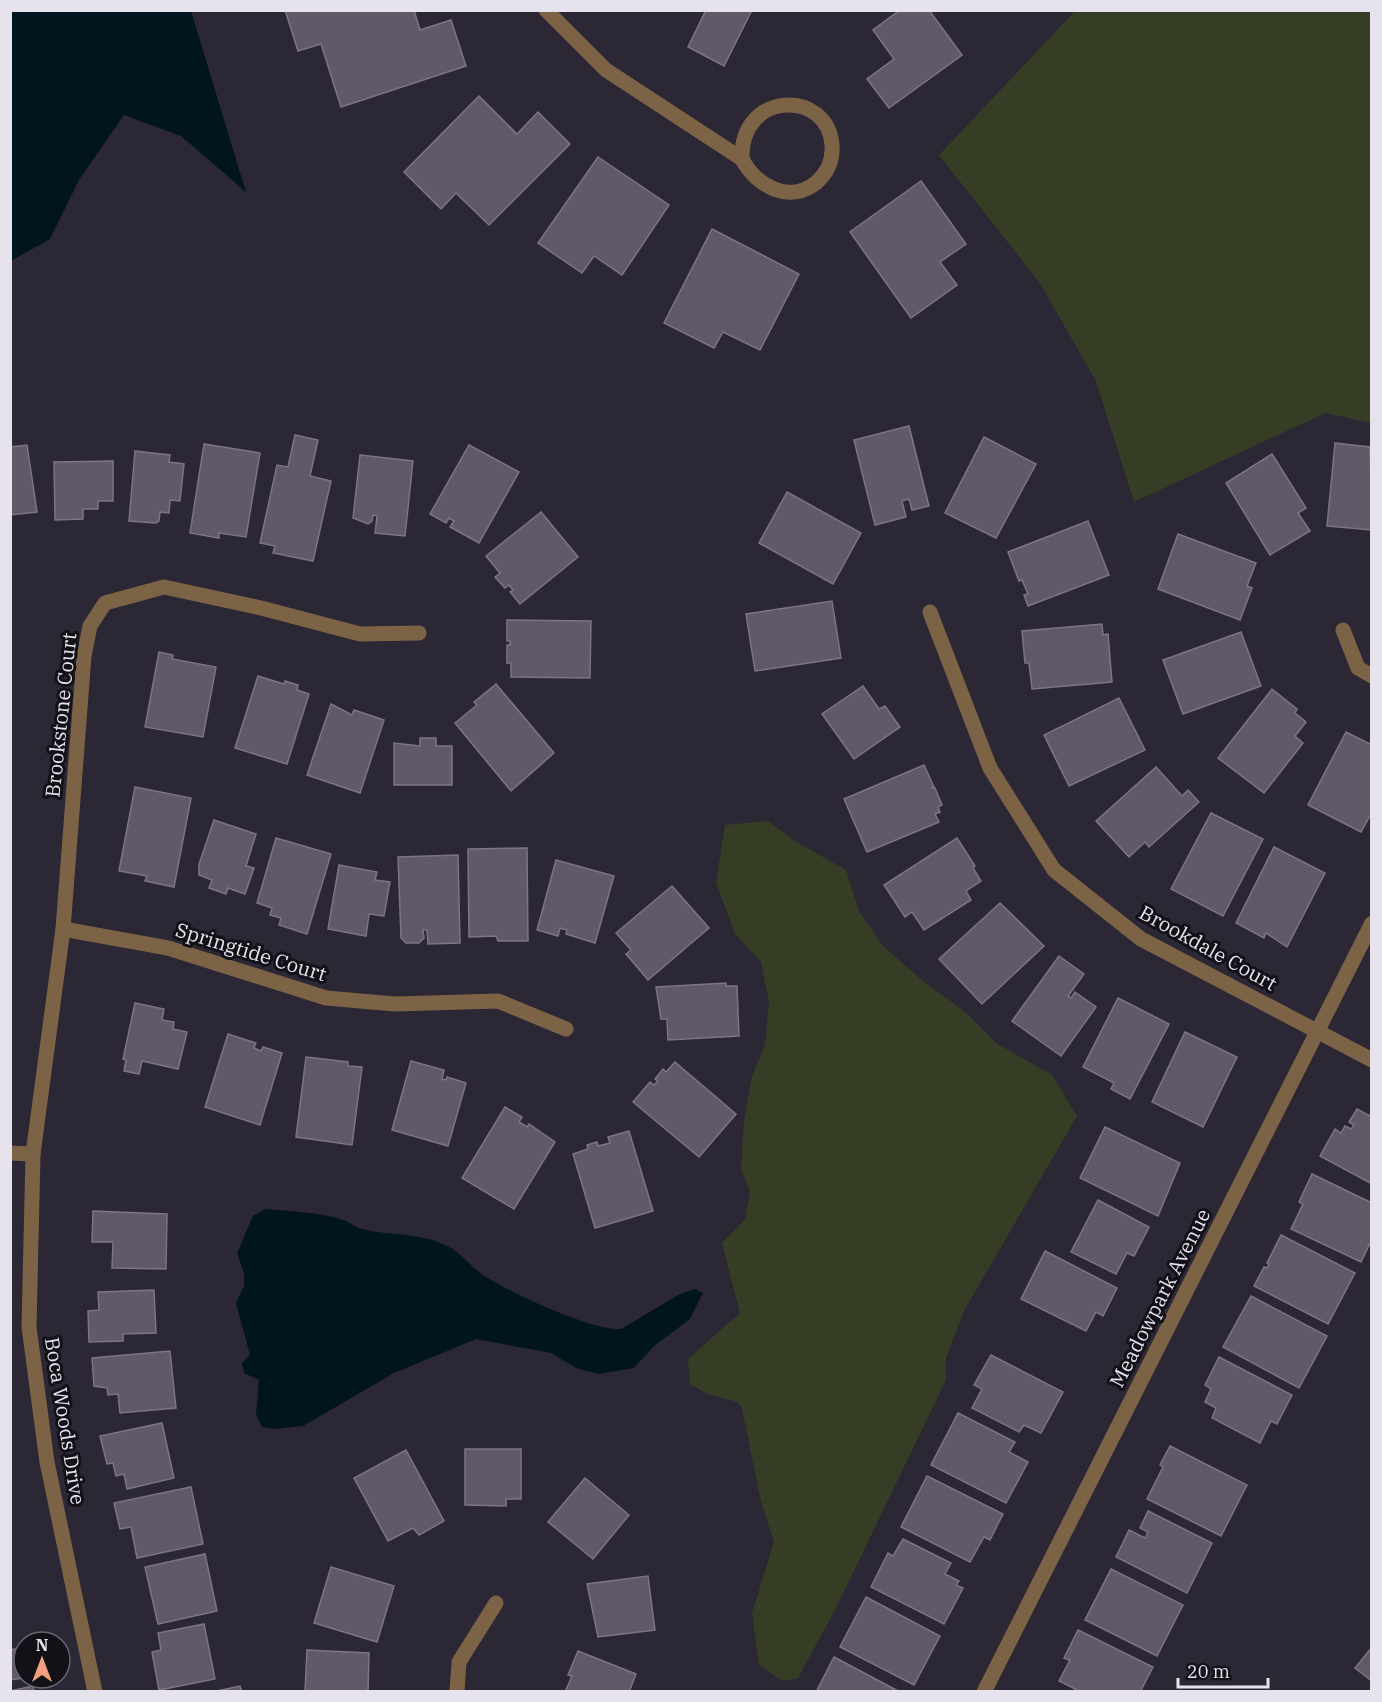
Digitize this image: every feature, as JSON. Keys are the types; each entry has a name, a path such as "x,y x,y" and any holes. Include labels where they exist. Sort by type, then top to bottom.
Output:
{"street":[{"path":"546,10 606,70 742,159 749,173 764,185 786,193 805,190 819,180 832,159 831,137 827,123 811,110 793,105 771,106 756,116 748,130 742,143 742,159"},
{"name":"Brookstone Court","path":"33,1154 63,929 84,656 90,626 105,603 164,588 261,608 360,634 419,633"},
{"name":"Brookdale Court","path":"930,612 990,768 1054,870 1141,939 1371,1060"},
{"path":"1343,630 1358,668 1371,675"},
{"name":"Meadowpark Avenue","path":"984,1692 1371,923"},
{"name":"Springtide Court","path":"63,929 168,948 326,998 395,1004 498,1000 566,1029"},
{"path":"10,1153 33,1154"},
{"name":"Boca Woods Drive","path":"33,1154 29,1327 47,1462 94,1692"},
{"path":"457,1692 459,1662 496,1603"}],"green space":[{"path":"1076,10 1371,11 1371,423 1325,413 1134,502 1096,381 1039,282 939,155"},
{"path":"768,821 795,841 846,870 859,911 883,946 923,981 964,1011 996,1043 1052,1075 1077,1116 964,1311 946,1358 946,1380 835,1610 798,1678 782,1681 759,1665 752,1613 774,1542 761,1502 742,1408 738,1402 707,1394 690,1384 688,1359 740,1313 722,1243 745,1219 750,1192 741,1169 744,1120 752,1076 765,1045 769,1002 761,962 735,934 716,883 725,825"}],"water":[{"path":"11,10 191,11 246,192 181,136 124,115 79,180 50,239 11,261"},
{"path":"265,1209 306,1212 346,1221 362,1229 417,1237 440,1243 456,1251 486,1277 515,1292 552,1310 607,1328 621,1329 680,1294 695,1289 703,1293 690,1319 654,1346 634,1368 598,1374 576,1368 551,1353 476,1339 394,1373 303,1426 275,1429 262,1427 256,1415 259,1380 244,1373 242,1363 250,1355 236,1303 244,1286 244,1273 237,1253 253,1216"}],"building":[{"path":"285,10 414,10 420,30 451,20 466,66 341,107 321,44 298,51"},
{"path":"706,10 752,10 724,66 688,47"},
{"path":"900,10 929,10 962,55 889,108 867,79 894,59 873,30"},
{"path":"479,96 517,134 538,112 570,144 489,225 456,193 441,209 404,172"},
{"path":"598,157 669,205 622,275 594,256 582,273 538,243"},
{"path":"921,181 966,244 940,262 957,285 911,318 850,232"},
{"path":"712,229 799,274 760,350 723,332 714,348 664,323"},
{"path":"909,426 929,506 912,510 909,499 902,501 906,517 875,525 854,440"},
{"path":"295,435 318,440 310,476 331,481 313,561 273,553 275,546 260,543 277,465 288,467"},
{"path":"984,437 1036,464 996,538 945,513"},
{"path":"1335,443 1370,447 1372,530 1327,526"},
{"path":"204,444 260,453 246,537 219,533 219,538 190,533"},
{"path":"27,445 37,512 10,515 10,447"},
{"path":"469,445 519,472 479,543 450,527 454,521 449,518 446,523 430,514"},
{"path":"135,451 170,455 169,462 184,464 180,501 170,500 169,513 160,512 159,521 156,523 129,521"},
{"path":"1272,454 1306,508 1298,513 1310,531 1270,555 1226,483"},
{"path":"360,455 413,461 405,536 375,533 377,516 373,515 372,521 368,524 353,518"},
{"path":"113,461 113,501 98,501 98,509 83,509 83,519 55,520 54,462"},
{"path":"787,492 861,533 833,584 759,543"},
{"path":"541,512 578,557 520,604 510,592 513,590 509,585 505,588 495,577 500,573 486,556"},
{"path":"1088,521 1109,575 1028,606 1024,595 1028,594 1022,580 1019,581 1008,552"},
{"path":"1178,534 1256,563 1247,586 1252,588 1240,620 1158,589"},
{"path":"832,601 841,658 755,671 746,614"},
{"path":"507,620 591,621 590,678 511,677 511,663 507,663 507,645 510,645 510,641 507,641"},
{"path":"1102,624 1103,635 1108,634 1112,682 1032,689 1029,663 1025,663 1022,631"},
{"path":"1241,632 1261,686 1183,714 1163,660"},
{"path":"159,652 173,655 172,659 216,667 203,737 145,727"},
{"path":"258,676 284,684 285,681 298,685 297,690 309,694 287,764 235,748"},
{"path":"496,684 554,753 511,791 455,723 477,705 474,702"},
{"path":"863,686 879,709 885,706 900,727 854,759 822,714"},
{"path":"1272,689 1297,709 1295,713 1306,722 1295,736 1303,743 1264,793 1218,758"},
{"path":"1119,698 1145,750 1069,786 1044,735"},
{"path":"331,704 352,715 354,710 384,720 360,793 307,775"},
{"path":"1346,732 1372,745 1372,812 1361,832 1308,805"},
{"path":"420,738 436,738 436,746 452,746 452,785 394,785 394,743 420,746"},
{"path":"924,765 934,787 931,788 935,788 942,805 938,807 940,812 935,814 939,822 867,852 844,799"},
{"path":"1156,767 1182,796 1188,790 1199,802 1149,847 1145,842 1129,857 1096,821"},
{"path":"135,787 191,798 174,887 145,881 147,876 119,871"},
{"path":"1211,813 1263,839 1223,916 1171,889"},
{"path":"214,820 256,834 246,866 254,868 245,894 228,888 226,894 209,888 212,880 199,875 199,864"},
{"path":"276,838 331,854 307,934 279,925 281,918 270,915 272,908 257,903"},
{"path":"957,838 975,866 973,868 981,881 966,891 971,900 924,930 912,912 905,917 884,885"},
{"path":"1274,847 1325,873 1287,947 1266,933 1264,938 1236,923"},
{"path":"527,848 528,941 498,941 496,936 469,937 468,849"},
{"path":"458,855 460,943 428,944 427,930 423,930 424,938 419,943 406,943 401,938 398,857"},
{"path":"556,860 614,876 595,943 566,934 567,930 560,928 558,936 537,930"},
{"path":"339,865 377,872 375,880 390,882 384,916 369,914 366,936 328,929"},
{"path":"672,886 709,928 648,980 626,954 631,950 616,933"},
{"path":"1000,903 1044,946 982,1004 939,959"},
{"path":"1059,956 1084,974 1068,996 1071,998 1075,992 1096,1007 1061,1056 1012,1021"},
{"path":"726,983 726,986 737,986 739,1036 668,1040 667,1019 661,1019 656,987"},
{"path":"1118,998 1169,1024 1130,1099 1111,1089 1114,1083 1083,1067"},
{"path":"135,1003 164,1009 162,1020 174,1022 173,1029 187,1032 178,1069 142,1061 139,1074 124,1071 126,1060 123,1059"},
{"path":"1185,1032 1237,1057 1203,1127 1152,1102"},
{"path":"228,1034 256,1043 254,1048 261,1051 263,1047 282,1053 260,1125 205,1107"},
{"path":"306,1057 348,1062 348,1066 362,1067 352,1145 296,1137"},
{"path":"411,1061 444,1070 442,1079 446,1080 447,1077 466,1083 448,1146 392,1130"},
{"path":"675,1062 736,1114 699,1157 633,1102 650,1082 654,1085 658,1081 655,1079 663,1069 666,1072"},
{"path":"505,1107 522,1117 519,1122 527,1127 529,1124 555,1142 514,1209 462,1178"},
{"path":"1357,1109 1372,1117 1372,1184 1320,1156 1335,1129 1341,1133 1345,1126 1351,1129 1354,1125 1349,1122"},
{"path":"1105,1127 1180,1163 1158,1216 1080,1178"},
{"path":"629,1131 653,1211 595,1228 573,1154 588,1149 587,1145 597,1142 598,1146 610,1143 608,1137"},
{"path":"1312,1174 1372,1203 1372,1239 1361,1262 1291,1229 1303,1204 1299,1202"},
{"path":"1098,1200 1149,1227 1134,1256 1127,1253 1116,1274 1071,1252"},
{"path":"93,1211 167,1214 166,1269 112,1268 113,1242 92,1242"},
{"path":"1281,1235 1355,1273 1328,1324 1254,1286 1264,1267 1267,1268 1269,1264 1267,1263"},
{"path":"1045,1251 1117,1288 1103,1316 1096,1312 1086,1331 1021,1299"},
{"path":"154,1290 156,1333 123,1334 123,1341 89,1342 88,1311 99,1310 98,1292"},
{"path":"1251,1296 1327,1336 1299,1388 1223,1347"},
{"path":"170,1351 176,1408 120,1413 118,1394 108,1395 107,1388 94,1386 92,1358"},
{"path":"991,1355 1063,1392 1041,1433 1024,1425 1019,1432 972,1408 982,1389 974,1385"},
{"path":"1219,1357 1292,1395 1277,1424 1271,1421 1260,1443 1212,1418 1216,1408 1205,1402 1211,1389 1205,1385"},
{"path":"958,1413 1015,1442 1009,1452 1028,1462 1006,1503 931,1465"},
{"path":"162,1423 174,1478 127,1489 124,1474 116,1476 113,1463 107,1464 100,1436"},
{"path":"1170,1446 1247,1485 1221,1536 1147,1499 1163,1467 1160,1465"},
{"path":"465,1449 521,1449 521,1499 506,1499 506,1506 465,1505"},
{"path":"406,1450 444,1521 419,1535 413,1528 388,1541 354,1478"},
{"path":"927,1476 1003,1514 990,1540 984,1537 970,1562 901,1527"},
{"path":"585,1478 629,1515 593,1559 548,1522"},
{"path":"191,1487 203,1544 137,1558 131,1527 120,1529 114,1503"},
{"path":"1148,1511 1212,1543 1187,1593 1116,1557 1129,1530 1145,1538 1148,1532 1140,1528"},
{"path":"903,1539 951,1563 945,1574 959,1581 956,1585 963,1588 944,1624 871,1587 888,1553 893,1556"},
{"path":"205,1554 217,1611 158,1624 145,1567"},
{"path":"331,1567 394,1586 377,1642 314,1623"},
{"path":"1111,1569 1183,1605 1157,1656 1085,1620"},
{"path":"648,1576 655,1630 598,1637 587,1584"},
{"path":"866,1597 940,1636 914,1685 840,1647"},
{"path":"204,1624 215,1679 159,1690 152,1652 161,1650 158,1633"},
{"path":"1078,1630 1153,1667 1140,1692 1081,1692 1059,1681 1070,1660 1064,1658"},
{"path":"1372,1647 1372,1681 1355,1668"},
{"path":"10,1650 12,1650 12,1680 10,1680"},
{"path":"307,1650 369,1653 368,1692 305,1692"},
{"path":"578,1651 636,1674 629,1692 565,1692 572,1676 568,1675"},
{"path":"834,1657 900,1692 816,1692"},
{"path":"240,1686 242,1692 212,1692"},
{"path":"34,1690 34,1692 10,1692"}]}
